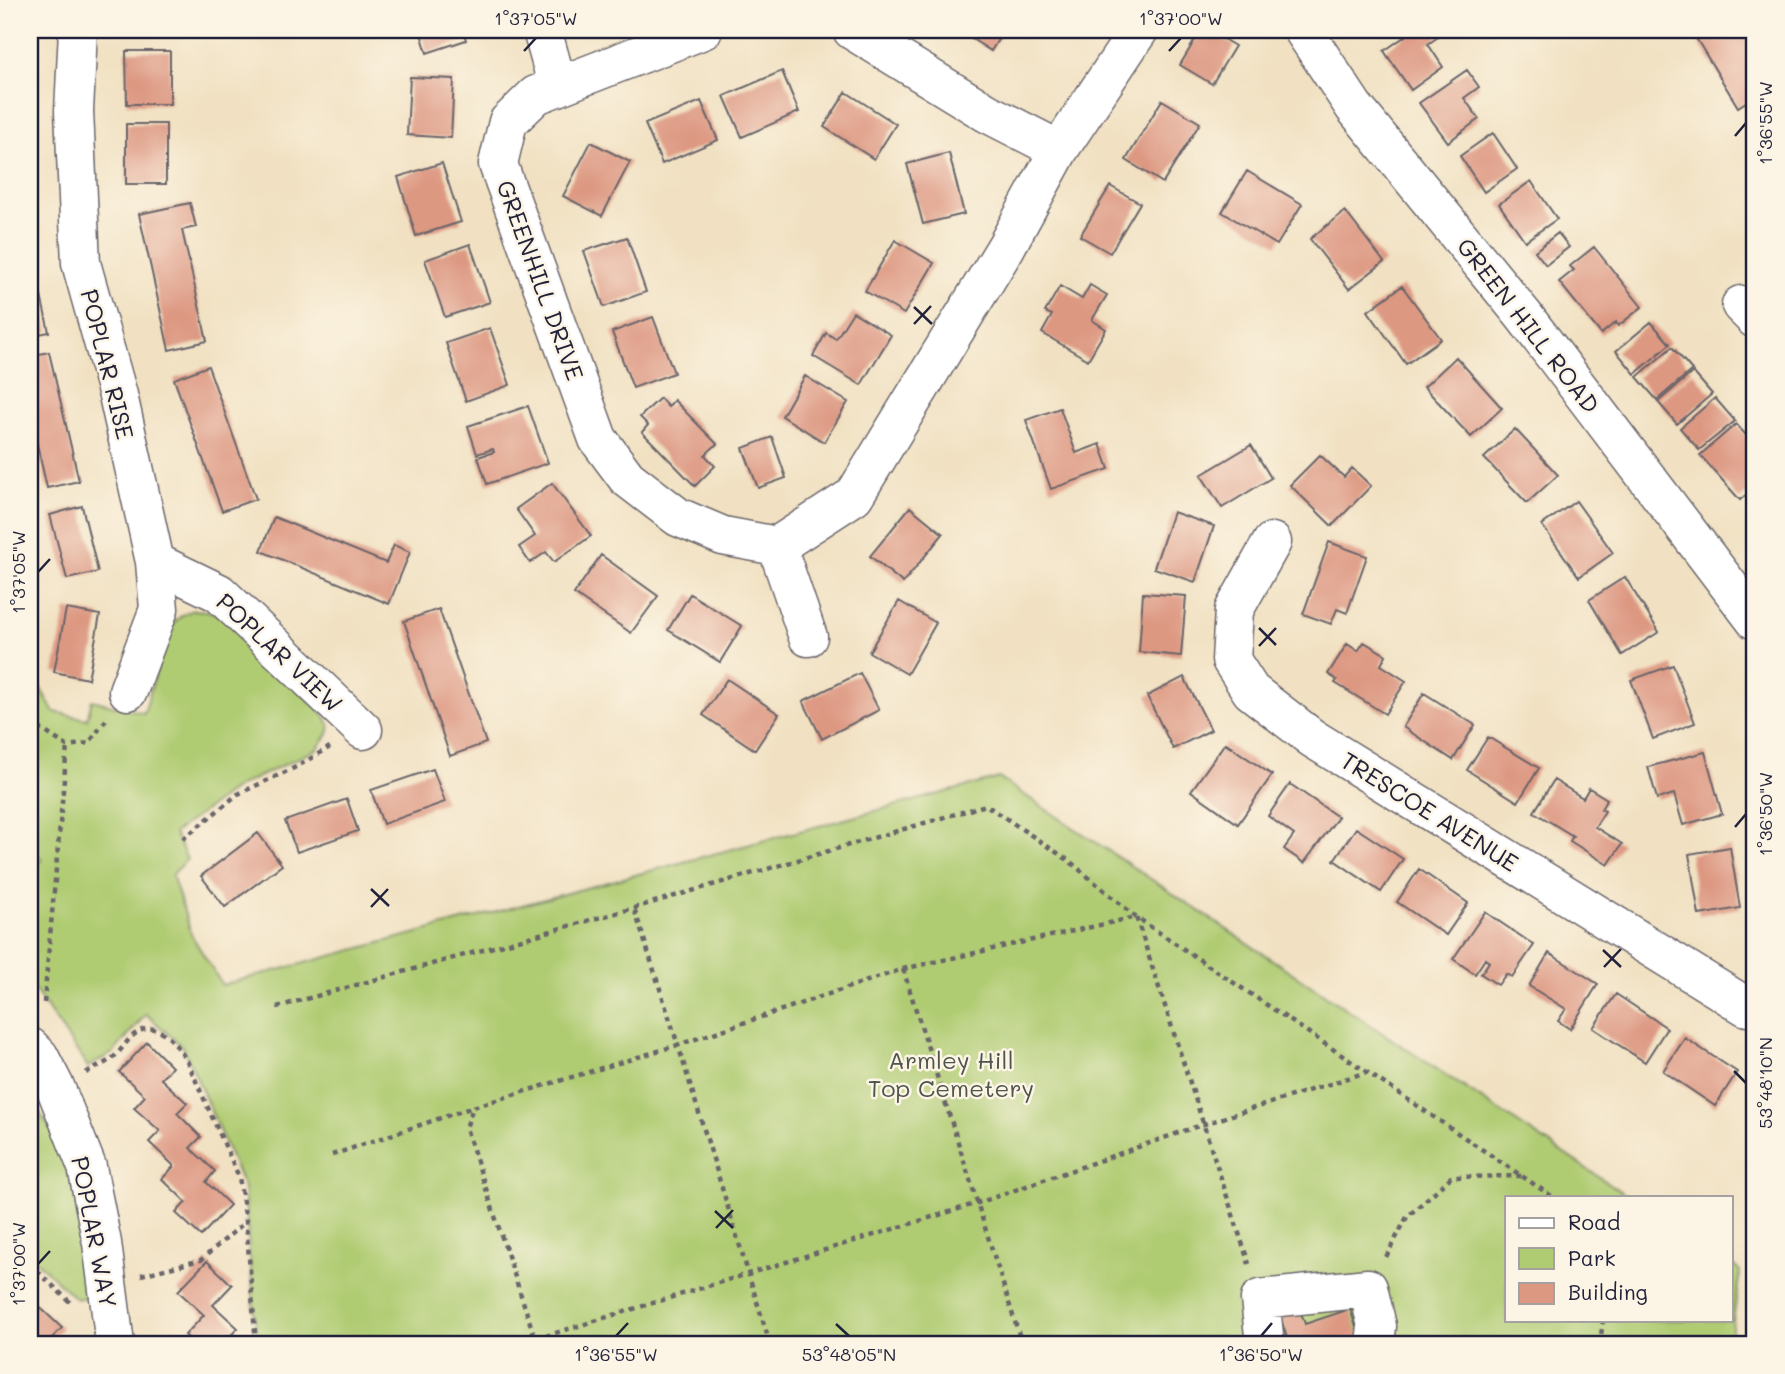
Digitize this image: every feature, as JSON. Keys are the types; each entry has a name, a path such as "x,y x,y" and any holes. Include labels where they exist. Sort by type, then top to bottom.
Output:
{"street":[{"name":"POPLAR RISE","path":"78,30 74,111 81,262 118,395 155,562 159,609 128,691"},
{"path":"542,30 558,87"},
{"name":"GREENHILL DRIVE","path":"703,30 536,95 508,122 498,164 598,439 627,478 678,517 723,536 777,547"},
{"path":"852,30 988,113 1059,150"},
{"path":"807,637 777,547 854,496 1006,247 1059,150 1139,30"},
{"name":"GREEN HILL ROAD","path":"1303,30 1354,107 1524,316 1755,620"},
{"name":"TRESCOE AVENUE","path":"1272,542 1234,610 1231,660 1251,691 1312,738 1747,1007 1755,1007"},
{"name":"POPLAR VIEW","path":"155,562 219,593 360,727"},
{"name":"POPLAR WAY","path":"30,1047 39,1056 56,1089 87,1167 102,1243 115,1344"},
{"path":"1265,1344 1260,1298 1368,1288 1380,1338"}],"path":[{"path":"30,722 67,746 89,743 128,691"},
{"path":"183,839 237,794 296,767 360,727"},
{"path":"44,1003 67,746"},
{"path":"277,1007 634,908 986,806 1068,860 1136,917 1552,1196"},
{"path":"634,908 770,1344"},
{"path":"332,1155 472,1107 678,1045 903,969 1136,917"},
{"path":"1136,917 1260,1298"},
{"path":"903,969 1023,1344"},
{"path":"85,1073 113,1058 136,1033 152,1028 159,1030 175,1044 187,1061 239,1177 246,1221 256,1344"},
{"path":"472,1107 466,1128 536,1341 747,1272 978,1203 1204,1124 1367,1072"},
{"path":"1368,1288 1407,1217 1451,1177 1523,1176"},
{"path":"150,1273 201,1261 246,1221"},
{"path":"30,1264 72,1304 109,1300"},
{"path":"1600,1344 1603,1322"}],"green space":[{"name":"Armley Hill Top Cemetery","path":"194,610 208,611 222,616 324,715 330,726 328,734 317,749 239,786 174,833 187,859 172,875 192,936 222,985 999,778 1627,1196 1505,1196 1505,1322 1732,1322 1732,1266 1740,1271 1730,1344 257,1344 244,1188 184,1048 146,1014 113,1053 88,1067 30,983 30,872 42,860 30,843 30,670 54,712 87,719 92,700 144,713 168,631 186,613"},
{"path":"40,1113 57,1140 75,1184 93,1296 76,1299 30,1255 30,1123"}],"building":[{"path":"420,30 463,30 466,40 427,53"},
{"path":"958,30 1004,30 991,51"},
{"path":"1201,30 1208,30 1235,46 1212,84 1180,65"},
{"path":"1414,30 1433,30 1438,37 1428,44 1443,67 1411,90 1384,51"},
{"path":"1691,30 1741,30 1755,52 1755,96 1738,107"},
{"path":"126,51 170,51 170,104 127,104"},
{"path":"1467,70 1479,87 1464,98 1479,119 1448,142 1419,103"},
{"path":"782,71 799,112 742,137 724,96"},
{"path":"410,77 454,79 451,138 407,135"},
{"path":"846,92 896,124 874,159 824,127"},
{"path":"1162,100 1200,123 1163,183 1126,160"},
{"path":"701,101 718,140 662,164 645,124"},
{"path":"126,124 166,124 166,184 126,184"},
{"path":"1493,133 1517,169 1484,192 1460,156"},
{"path":"591,142 630,162 602,216 563,196"},
{"path":"949,153 964,214 923,224 907,164"},
{"path":"442,163 461,222 416,236 398,177"},
{"path":"1247,171 1302,204 1277,245 1222,212"},
{"path":"1531,181 1557,219 1525,241 1499,204"},
{"path":"1110,186 1140,203 1110,253 1080,236"},
{"path":"190,203 196,227 182,230 207,341 169,350 139,214"},
{"path":"1345,211 1384,262 1349,289 1310,239"},
{"path":"1558,233 1569,247 1546,265 1535,251"},
{"path":"627,237 646,292 604,307 584,251"},
{"path":"895,240 934,263 904,314 865,291"},
{"path":"470,244 490,302 445,317 425,260"},
{"path":"1594,247 1642,307 1618,326 1616,322 1601,334 1559,282 1574,270 1570,266"},
{"path":"34,264 49,332 30,336 30,265"},
{"path":"1090,285 1107,295 1092,320 1106,329 1088,360 1042,333 1052,315 1045,312 1060,286 1082,299"},
{"path":"1402,286 1441,339 1406,364 1368,311"},
{"path":"853,312 891,335 861,385 813,356 826,333 836,339"},
{"path":"653,317 674,373 633,388 612,332"},
{"path":"1651,322 1670,344 1635,374 1616,351"},
{"path":"490,328 510,385 466,401 446,343"},
{"path":"1672,347 1692,370 1657,400 1637,377"},
{"path":"49,352 79,481 47,488 30,413 30,356"},
{"path":"1456,357 1502,408 1471,437 1424,387"},
{"path":"208,366 256,499 222,511 174,379"},
{"path":"1693,372 1712,394 1677,424 1658,402"},
{"path":"805,376 848,402 824,442 782,416"},
{"path":"660,398 668,407 674,400 717,444 705,455 715,466 695,486 642,432 648,425 640,417"},
{"path":"1715,398 1735,421 1699,450 1680,428"},
{"path":"528,406 548,463 487,484 478,457 494,452 493,449 477,454 468,426"},
{"path":"1060,408 1076,453 1100,444 1109,469 1051,489 1026,420"},
{"path":"1736,424 1755,445 1755,477 1751,481 1755,487 1740,500 1700,455"},
{"path":"1515,429 1558,475 1527,503 1484,458"},
{"path":"772,437 786,478 758,488 743,448"},
{"path":"1251,445 1271,478 1222,508 1201,475"},
{"path":"1320,455 1344,477 1352,468 1371,486 1332,526 1290,485"},
{"path":"552,483 591,536 554,562 546,552 530,563 519,547 535,536 516,509"},
{"path":"1576,501 1613,553 1579,577 1542,525"},
{"path":"82,506 98,572 67,579 50,515"},
{"path":"910,507 943,534 903,583 870,556"},
{"path":"1173,512 1214,526 1195,582 1154,568"},
{"path":"274,517 386,563 394,545 410,552 389,604 261,551"},
{"path":"1329,542 1367,556 1347,613 1337,609 1331,624 1303,614"},
{"path":"601,555 658,596 631,633 574,594"},
{"path":"1625,577 1659,632 1622,655 1589,600"},
{"path":"1143,593 1186,596 1181,656 1139,652"},
{"path":"690,594 742,626 720,662 668,630"},
{"path":"899,601 936,623 907,674 869,652"},
{"path":"66,609 100,615 88,679 54,672"},
{"path":"439,609 486,743 450,756 404,621"},
{"path":"1364,642 1386,655 1381,665 1406,681 1385,714 1335,683 1337,680 1328,674 1347,644 1358,651"},
{"path":"1673,665 1695,723 1653,739 1631,680"},
{"path":"860,673 879,710 822,739 803,701"},
{"path":"1184,677 1211,730 1173,749 1147,696"},
{"path":"727,679 779,714 755,750 703,715"},
{"path":"1424,693 1475,725 1453,760 1403,727"},
{"path":"1488,737 1539,768 1518,802 1467,770"},
{"path":"1225,743 1272,775 1238,824 1191,791"},
{"path":"1705,752 1722,814 1683,825 1674,794 1657,799 1648,767"},
{"path":"433,769 445,802 383,824 371,790"},
{"path":"1554,780 1583,798 1589,788 1607,799 1601,809 1605,811 1595,827 1622,844 1608,865 1570,841 1573,836 1534,812"},
{"path":"1290,784 1338,817 1304,863 1284,849 1294,835 1268,816"},
{"path":"347,799 358,831 297,852 285,821"},
{"path":"1356,828 1403,859 1381,892 1334,860"},
{"path":"258,833 282,865 225,907 201,876"},
{"path":"1730,847 1740,908 1699,915 1689,854"},
{"path":"1419,869 1468,903 1446,935 1397,902"},
{"path":"1485,912 1534,945 1512,977 1506,974 1498,985 1481,974 1489,962 1485,959 1475,974 1453,959"},
{"path":"1549,953 1598,984 1570,1029 1558,1021 1566,1009 1529,986"},
{"path":"1616,994 1667,1028 1645,1062 1593,1028"},
{"path":"1685,1038 1737,1072 1715,1106 1663,1071"},
{"path":"147,1042 172,1067 161,1079 187,1103 177,1113 201,1137 190,1148 215,1171 206,1182 230,1205 201,1236 176,1213 186,1202 162,1179 174,1166 149,1142 160,1131 134,1108 145,1096 119,1072"},
{"path":"207,1261 232,1285 213,1305 238,1328 223,1344 194,1344 185,1335 204,1315 178,1291"},
{"path":"30,1298 62,1328 46,1344 30,1344"},
{"path":"1350,1309 1362,1344 1289,1344 1280,1316 1300,1310 1305,1324"}]}
